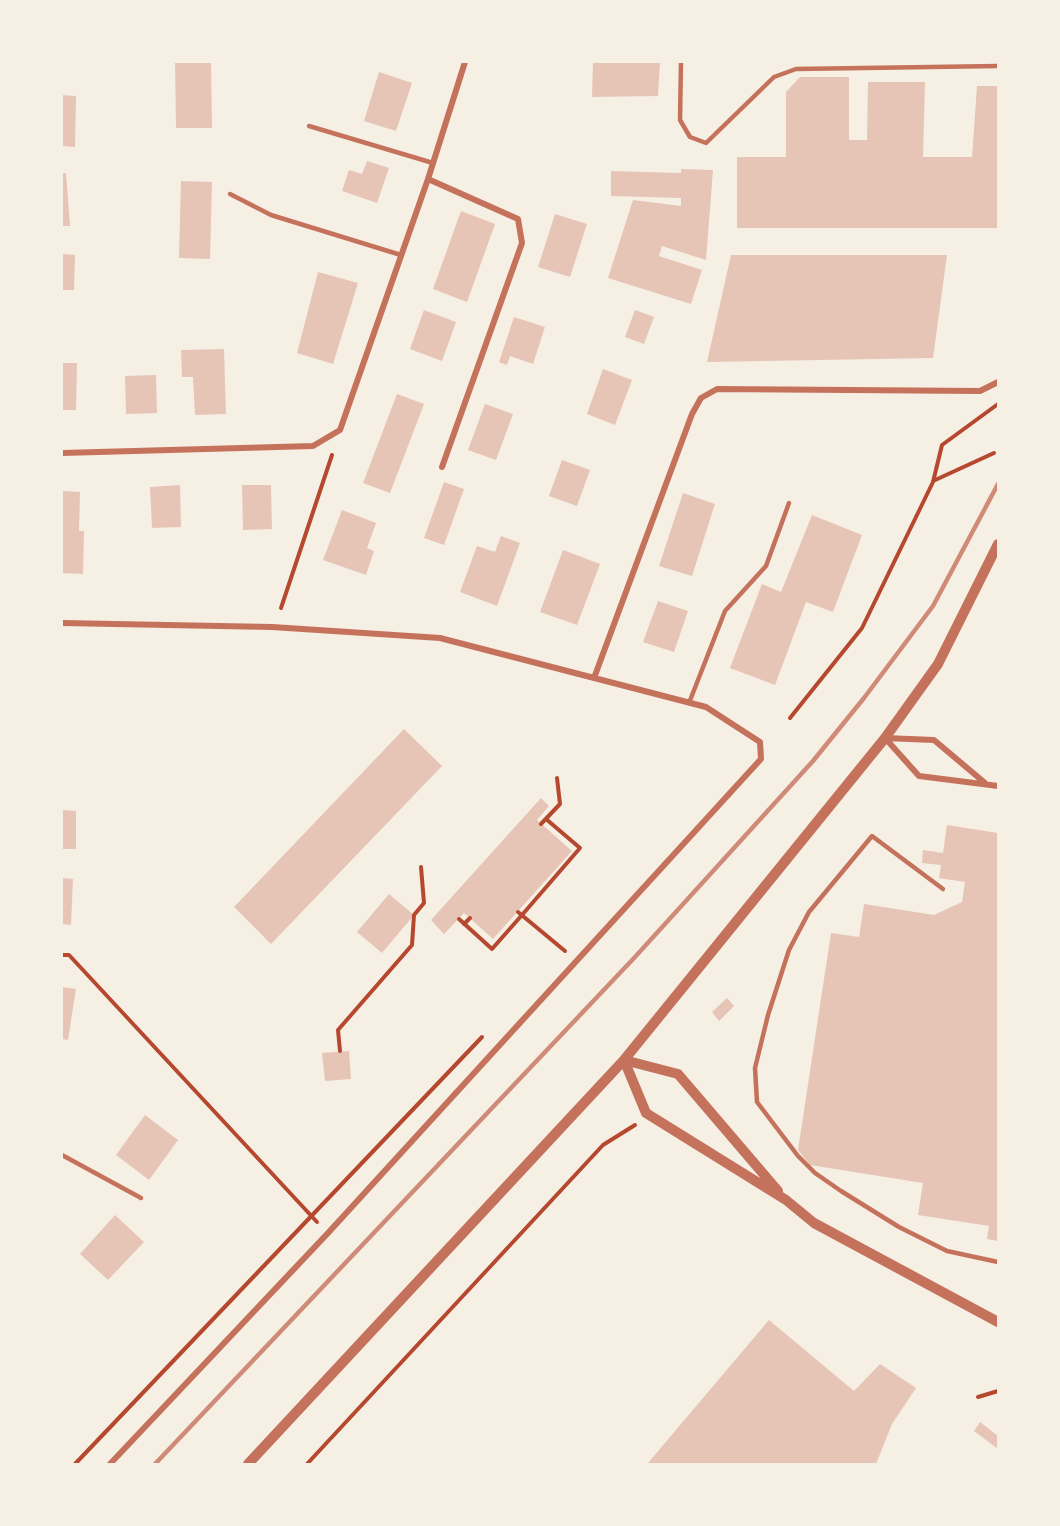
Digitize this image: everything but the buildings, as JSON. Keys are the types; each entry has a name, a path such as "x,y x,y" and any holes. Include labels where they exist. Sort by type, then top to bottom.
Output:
{"street":[{"path":"62,453 313,446 340,430 428,179 465,62"},
{"path":"428,179 518,219 522,243 442,466"},
{"path":"594,678 692,414 701,398 717,389 980,391 999,382"},
{"path":"248,1464 624,1060 885,738 938,664 999,544"},
{"path":"62,623 272,627 440,638 706,707 760,742 760,759 328,1233 110,1464"},
{"path":"885,738 919,776 999,786"},
{"path":"885,738 934,740 986,784"},
{"path":"624,1060 646,1113 786,1200 814,1223 999,1322"},
{"path":"624,1060 678,1074 786,1200"}],"lane":[{"path":"681,62 680,120 690,137 706,143 774,77 796,69 999,66"},
{"path":"309,126 433,163"},
{"path":"230,195 271,215 401,255"},
{"path":"688,703 725,611 766,566 789,502"},
{"path":"943,888 872,836 809,912 789,950 768,1015 755,1068 757,1102 798,1156 815,1173 841,1191 899,1227 947,1251 999,1262"},
{"path":"62,1155 141,1198"}],"path":[{"path":"790,718 862,628 933,482 942,445 999,404"},
{"path":"281,608 340,430"},
{"path":"933,482 994,453"},
{"path":"541,824 560,804 557,778"},
{"path":"459,919 492,949 520,914 580,848 546,819"},
{"path":"554,835 558,830"},
{"path":"566,846 572,841"},
{"path":"340,1051 338,1030 412,945 414,915 424,903 421,867"},
{"path":"520,914 565,951"},
{"path":"465,924 470,918"},
{"path":"556,959 572,942"},
{"path":"62,955 69,955 311,1216"},
{"path":"75,1464 483,1036"},
{"path":"307,1464 603,1145 630,1130 646,1113"},
{"path":"978,1397 999,1391"}],"railway":[{"path":"155,1464 635,957 813,761 933,606 998,484"}]}
